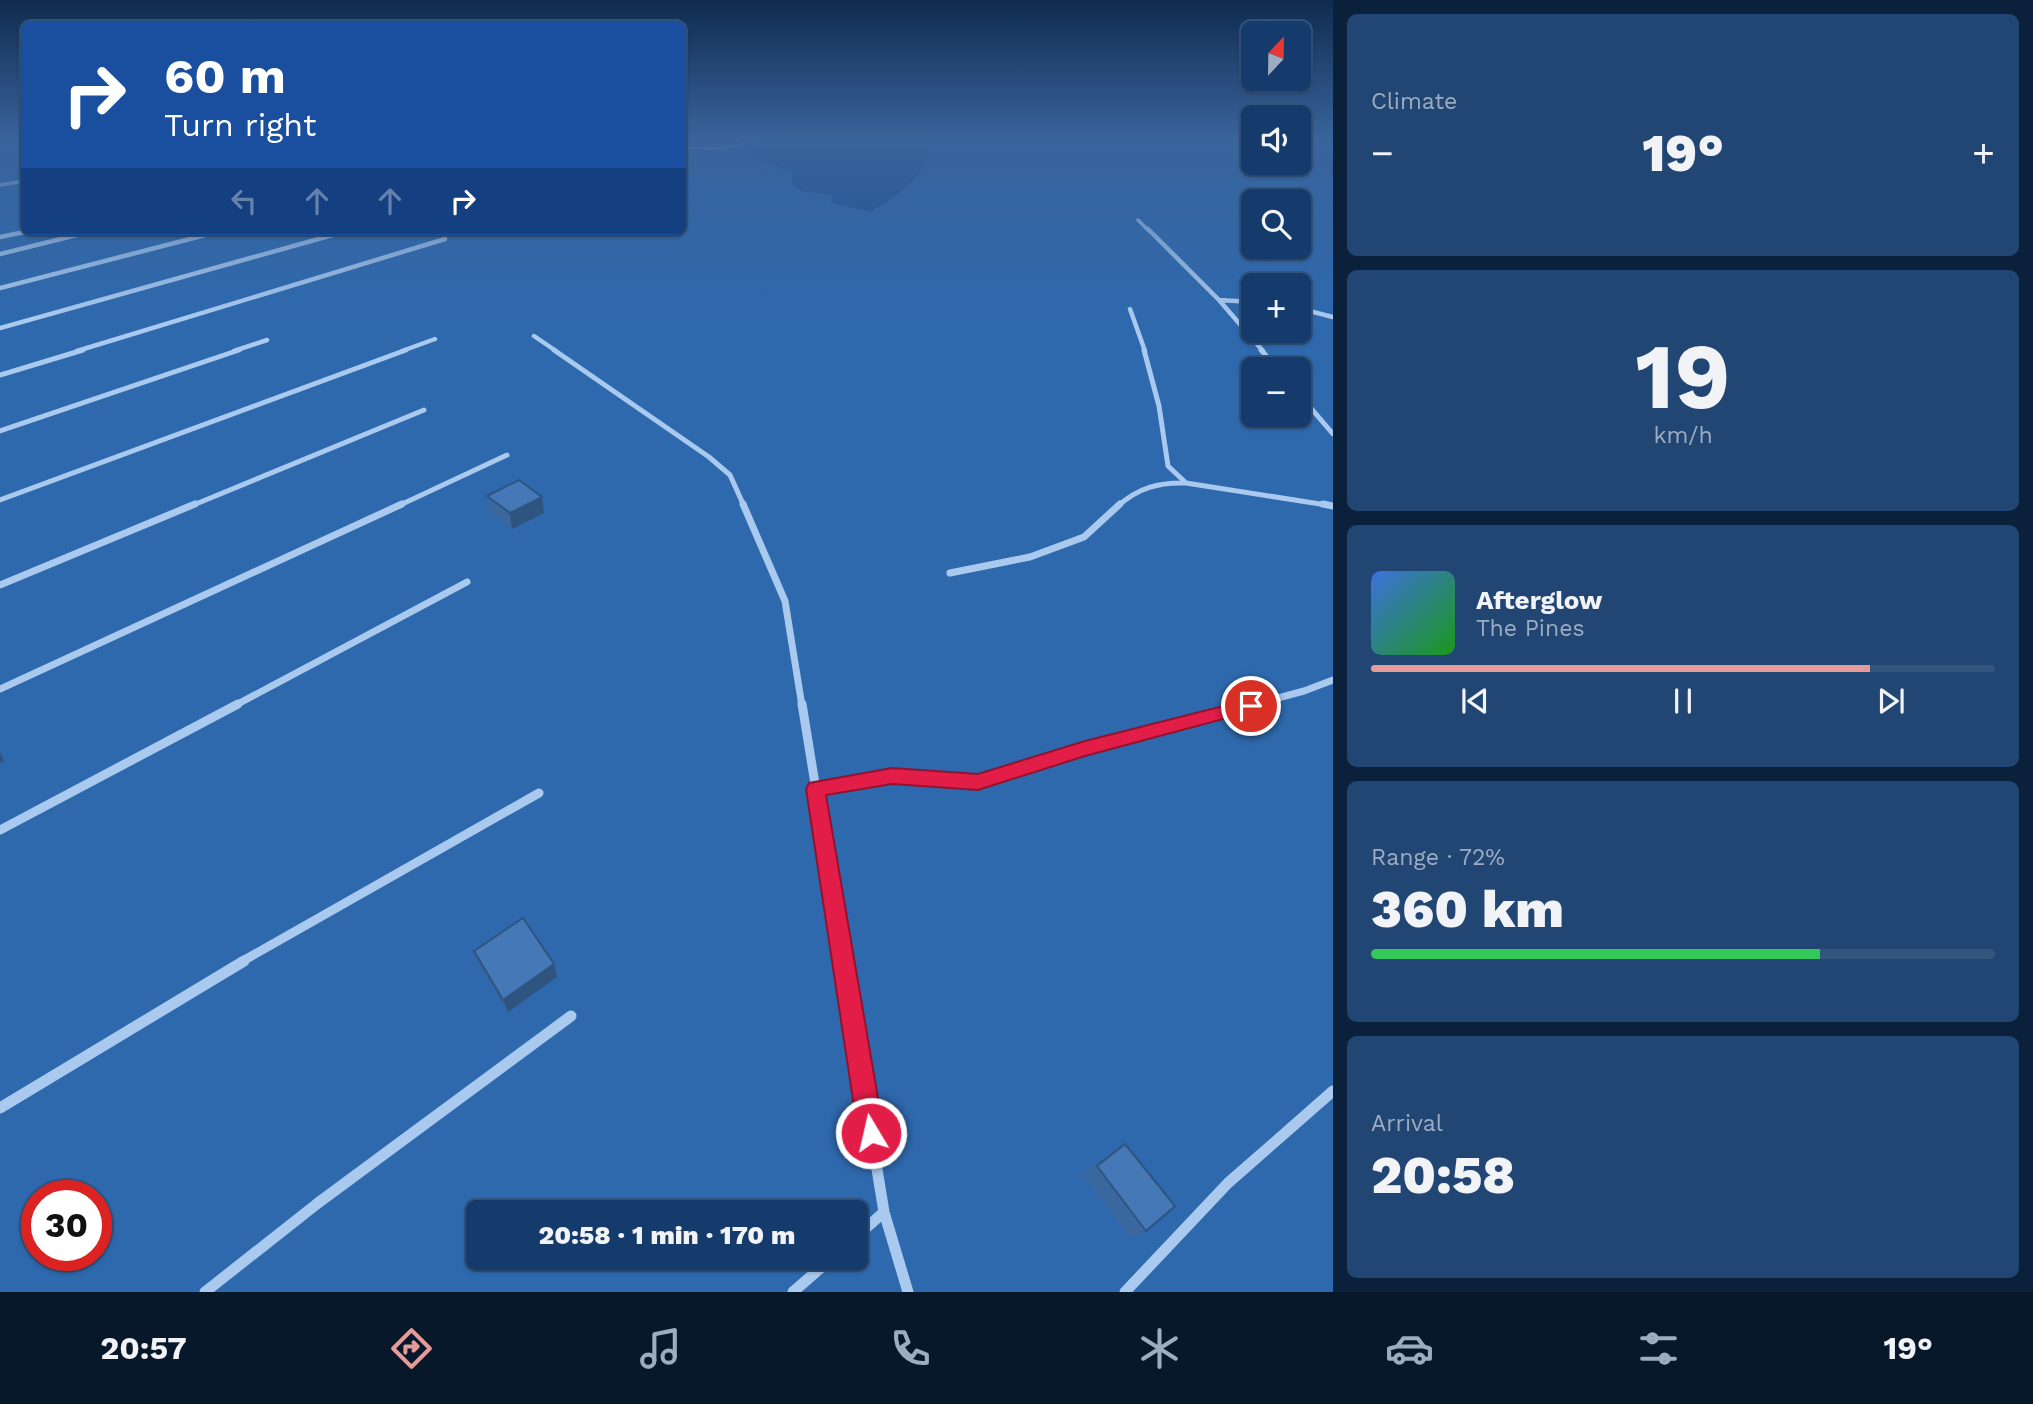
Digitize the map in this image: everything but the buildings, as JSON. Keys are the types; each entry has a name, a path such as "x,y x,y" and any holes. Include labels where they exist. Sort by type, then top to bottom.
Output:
{"street":[{"path":"1138,220 1219,300 1268,357"},
{"path":"0,237 21,233"},
{"path":"0,254 77,235"},
{"path":"0,288 205,235"},
{"path":"0,328 333,235"},
{"path":"0,375 444,239"},
{"path":"1219,300 1241,301"},
{"path":"1130,309 1146,350 1168,466 1186,483"},
{"path":"1311,311 1333,317"},
{"path":"534,336 709,457 730,475 785,601 884,1212 908,1292"},
{"path":"0,500 435,339"},
{"path":"0,431 267,341"},
{"path":"1311,408 1333,434"},
{"path":"0,585 424,410"},
{"path":"0,689 508,455"},
{"path":"950,573 1030,557 1084,537 1131,494 1163,482 1186,483 1333,506"},
{"path":"0,830 467,582"},
{"path":"816,789 892,776 978,782 1085,748 1304,691 1333,680"},
{"path":"0,1108 208,981 539,793"},
{"path":"205,1292 318,1203 571,1016"},
{"path":"1125,1292 1228,1183 1333,1091"},
{"path":"868,1226 884,1212"},
{"path":"793,1292 818,1270"}],"shaded area":[{"path":"0,197 21,197 21,235 686,235 686,197 832,197 831,203 871,212 892,197 1241,197 1241,259 1311,259 1311,197 1333,197 1333,1292 0,1292"}],"route":[{"path":"871,1133 816,789 892,776 978,782 1085,748 1251,706"}]}
